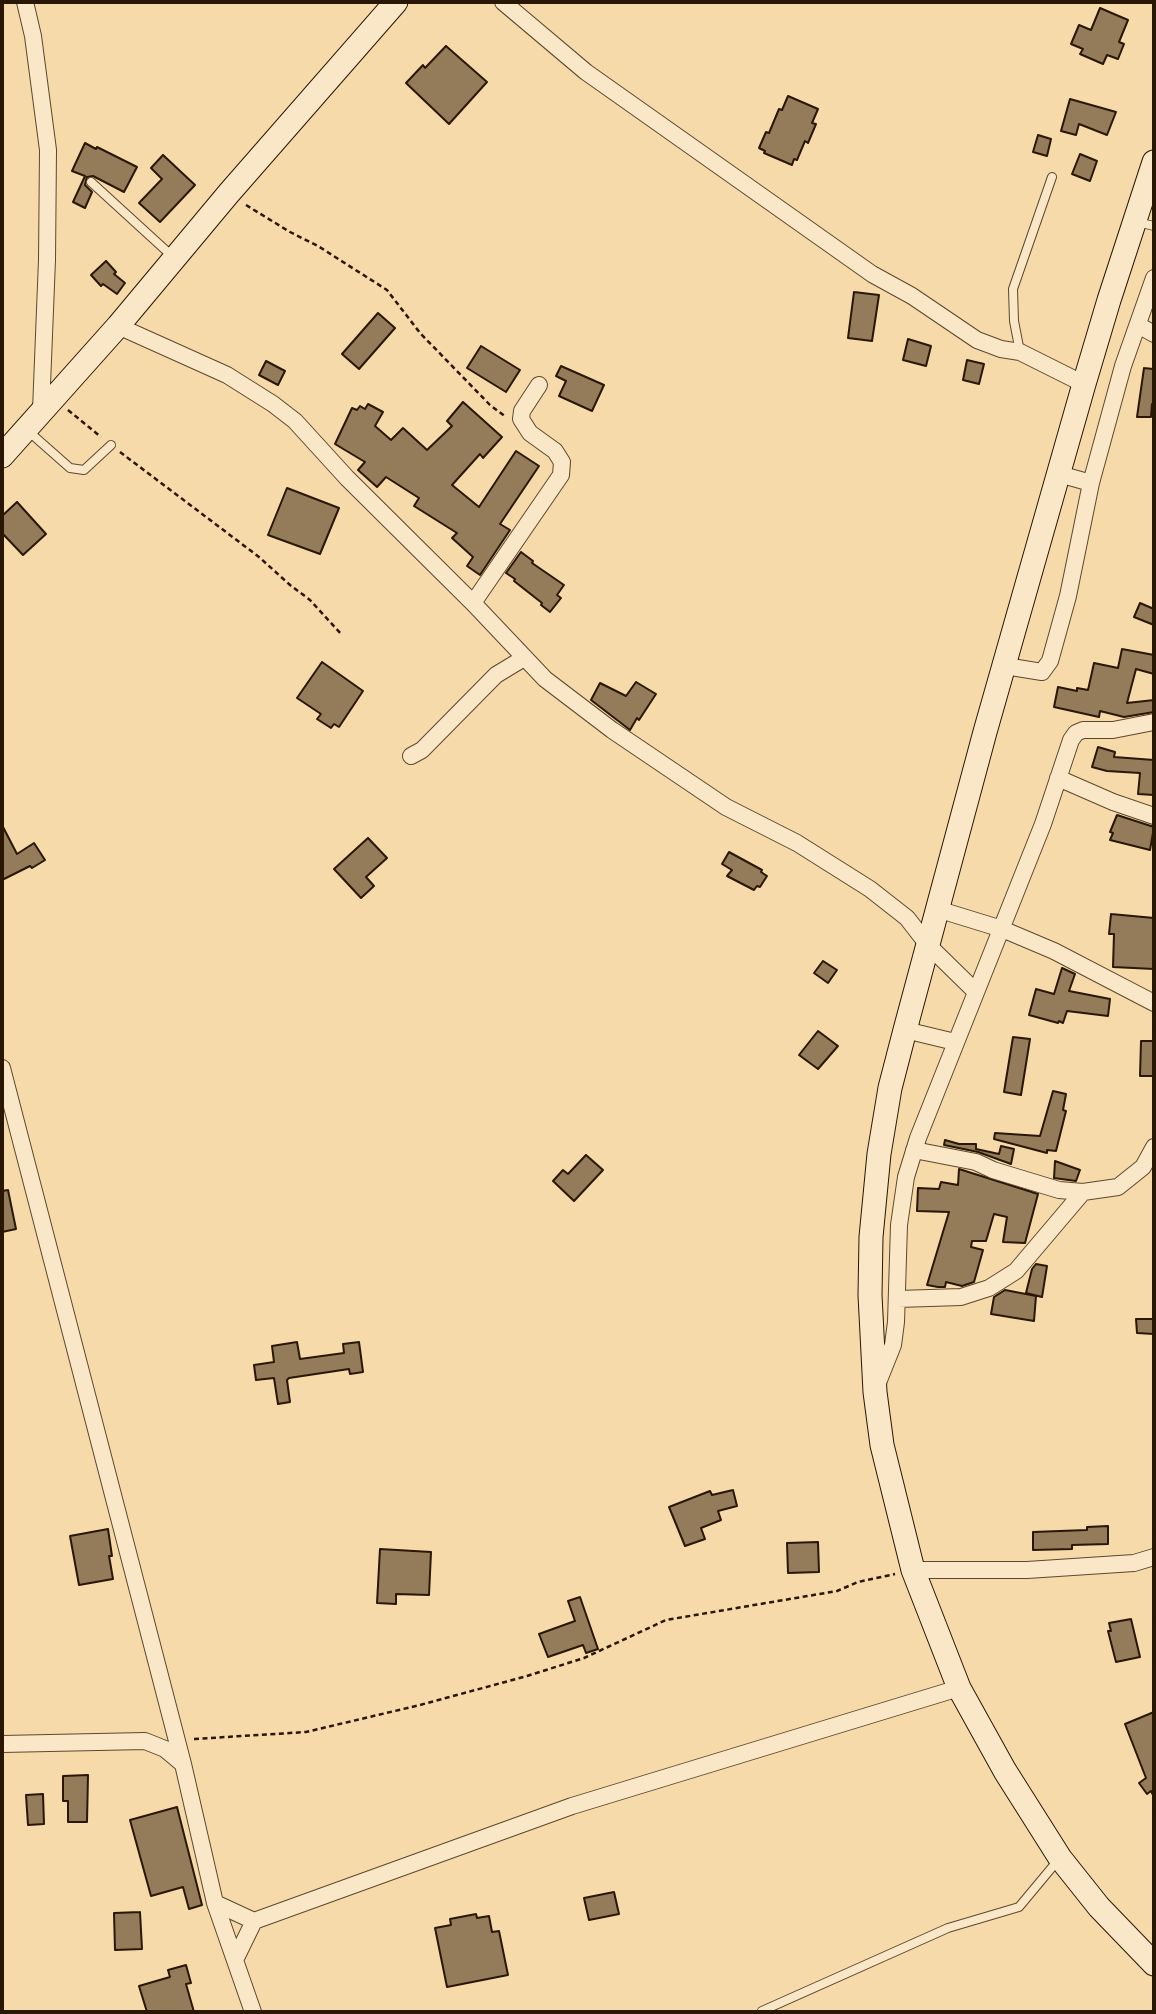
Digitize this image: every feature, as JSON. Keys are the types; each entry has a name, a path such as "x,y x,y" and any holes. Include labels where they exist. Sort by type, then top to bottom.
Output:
{"main road":[{"path":"2,456 118,326 229,193 396,2"},
{"path":"1154,162 1144,224 1084,384 937,909 890,1088 872,1216 870,1295 875,1392 882,1445 913,1570 959,1688 1005,1771 1060,1858 1099,1907 1154,1964"}],"street":[{"path":"25,2 35,49 48,150 47,403"},
{"path":"503,2 586,72 872,274 912,296 977,340 1000,349 1020,352 1084,384"},
{"path":"1005,666 1042,672 1051,661 1069,596 1091,483 1123,366 1154,278"},
{"path":"1138,325 1154,334"},
{"path":"118,326 227,375 295,421 356,488 473,603 545,680 602,723 726,807 816,853 870,889 906,918 928,945 976,992"},
{"path":"473,603 561,475 562,462 555,452 530,433 521,419 522,411 539,385"},
{"path":"1059,474 1091,483"},
{"path":"411,756 422,750 496,675 524,658"},
{"path":"875,1392 893,1345 898,1299 899,1225 906,1177 914,1150 1002,929 1071,740 1076,733 1083,730 1122,729 1154,722"},
{"path":"1058,778 1112,802 1154,816"},
{"path":"937,909 1002,929 1054,951 1154,1003"},
{"path":"905,1030 956,1042"},
{"path":"2,1068 177,1740 215,1903 254,2012"},
{"path":"914,1150 976,1161 993,1170 1059,1190 1083,1192 1118,1186 1143,1167 1154,1147"},
{"path":"898,1299 961,1297 989,1288 1016,1271 1083,1192"},
{"path":"913,1570 1027,1570 1134,1563 1154,1557"},
{"path":"215,1903 254,1921 572,1807 959,1688"},
{"path":"2,1744 145,1741 165,1748 183,1764"},
{"path":"236,1960 254,1921"}],"lane":[{"path":"1020,352 1014,321 1013,289 1052,177"},
{"path":"91,182 174,258"},
{"path":"25,428 70,468 84,470 111,445"},
{"path":"762,2011 948,1928 1019,1907 1060,1858"}],"path":[{"path":"229,193 387,290 420,333 490,405 508,419 521,419"},
{"path":"47,403 111,445 259,557 310,600 342,635"},
{"path":"177,1740 306,1732 527,1676 584,1658 666,1620 837,1591 858,1582 913,1570"}],"building":[{"path":"1100,8 1128,20 1119,42 1124,44 1118,59 1107,55 1103,64 1080,54 1083,49 1071,44 1079,25 1091,30"},
{"path":"446,46 487,82 449,124 406,83"},
{"path":"788,96 818,109 812,123 816,124 808,143 805,141 792,165 764,153 765,151 759,148"},
{"path":"1070,99 1116,112 1107,135 1079,124 1076,135 1061,131"},
{"path":"1038,135 1051,139 1047,156 1033,152"},
{"path":"85,143 137,167 124,192 93,176 87,177 85,185 92,192 85,208 73,202 85,176 72,171"},
{"path":"1080,154 1097,161 1090,181 1072,174"},
{"path":"163,155 195,185 160,222 139,203 162,179 151,168"},
{"path":"106,261 116,272 114,274 125,283 117,294 103,284 101,286 91,275"},
{"path":"854,292 879,295 872,341 848,338"},
{"path":"378,313 395,328 359,369 342,354"},
{"path":"908,339 931,346 926,366 903,360"},
{"path":"481,346 520,370 506,392 467,368"},
{"path":"967,360 984,364 979,384 963,380"},
{"path":"266,361 285,371 278,385 259,375"},
{"path":"561,366 604,385 592,411 559,396 566,381 556,376"},
{"path":"1144,368 1153,369 1154,404 1151,417 1137,417"},
{"path":"463,402 502,437 483,458 480,454 452,485 479,507 516,451 539,466 500,524 510,530 480,575 467,566 473,557 452,538 457,533 414,506 419,498 386,477 377,487 358,470 365,462 335,444 352,408 357,410 360,406 365,409 368,404 383,412 375,426 391,440 403,428 427,450 452,426 447,421"},
{"path":"287,488 339,508 320,554 268,535"},
{"path":"17,502 46,534 23,555 2,533 2,516"},
{"path":"521,552 564,585 557,595 561,598 550,612 506,573"},
{"path":"1140,603 1154,609 1154,625 1134,617"},
{"path":"1122,649 1154,655 1154,674 1136,669 1127,703 1154,700 1154,712 1124,717 1100,711 1099,717 1054,707 1058,687 1088,690 1094,663 1118,668"},
{"path":"322,662 363,691 339,727 334,724 331,728 317,719 321,714 297,698"},
{"path":"636,682 656,694 630,730 591,700 600,683 626,696"},
{"path":"1098,747 1115,752 1114,757 1154,760 1154,795 1138,794 1140,773 1107,771 1092,767"},
{"path":"1117,815 1154,827 1150,850 1110,840 1113,833 1110,832"},
{"path":"2,825 17,854 34,843 45,860 2,880"},
{"path":"368,838 387,858 366,877 374,886 361,898 334,869"},
{"path":"729,852 762,870 767,876 760,887 757,886 754,890 727,876 732,870 722,864"},
{"path":"1111,914 1154,918 1154,969 1113,967 1114,934 1109,934"},
{"path":"823,961 837,970 828,983 814,973"},
{"path":"1062,968 1075,974 1069,991 1110,999 1108,1016 1067,1011 1063,1023 1058,1023 1029,1015 1036,989 1054,994"},
{"path":"818,1031 838,1046 818,1069 799,1055"},
{"path":"1013,1037 1030,1039 1021,1095 1004,1092"},
{"path":"1141,1041 1154,1041 1154,1076 1140,1076"},
{"path":"1053,1091 1066,1094 1063,1110 1066,1111 1056,1151 1047,1150 1047,1153 994,1139 995,1133 1040,1136"},
{"path":"945,1140 959,1144 976,1144 976,1149 999,1154 1001,1146 1014,1149 1011,1164 978,1152 944,1145"},
{"path":"586,1155 603,1170 574,1201 553,1181 563,1170 568,1174"},
{"path":"1055,1161 1080,1170 1076,1181 1054,1178"},
{"path":"959,1169 1038,1194 1025,1243 1003,1242 1007,1217 994,1214 986,1241 972,1241 971,1247 983,1250 974,1282 962,1286 946,1282 945,1287 927,1285 949,1212 917,1211 918,1188 939,1189 941,1182 958,1185"},
{"path":"8,1190 16,1229 2,1232 2,1191"},
{"path":"1036,1264 1047,1266 1042,1297 1026,1293 1032,1269"},
{"path":"1005,1290 1036,1296 1034,1321 991,1314 994,1297"},
{"path":"1136,1319 1154,1319 1154,1334 1137,1333"},
{"path":"297,1342 300,1359 344,1353 343,1344 359,1342 363,1372 350,1374 349,1369 289,1378 290,1402 278,1404 274,1378 256,1380 254,1365 274,1362 272,1346"},
{"path":"733,1490 737,1506 718,1511 721,1520 701,1528 705,1539 685,1546 669,1507 710,1491 712,1495"},
{"path":"1108,1526 1108,1544 1072,1545 1072,1549 1033,1550 1033,1532 1087,1530 1087,1527"},
{"path":"108,1529 113,1579 79,1585 70,1536"},
{"path":"818,1542 819,1572 788,1573 787,1543"},
{"path":"380,1549 431,1552 429,1595 396,1594 396,1604 377,1603"},
{"path":"580,1597 598,1649 586,1653 583,1645 548,1657 539,1634 575,1621 568,1601"},
{"path":"1131,1619 1140,1657 1116,1662 1108,1631 1111,1631 1109,1623"},
{"path":"1154,1712 1154,1797 1151,1791 1147,1794 1139,1783 1146,1778 1125,1724"},
{"path":"88,1775 87,1822 68,1822 68,1801 63,1801 63,1776"},
{"path":"43,1794 44,1824 28,1825 26,1795"},
{"path":"177,1807 202,1905 189,1909 183,1887 151,1896 130,1820"},
{"path":"614,1892 619,1914 589,1920 584,1898"},
{"path":"140,1912 142,1949 115,1950 114,1913"},
{"path":"476,1914 477,1918 489,1916 492,1932 499,1931 508,1975 447,1987 435,1928 451,1925 450,1919"},
{"path":"186,1965 191,1983 186,1984 194,2012 147,2012 139,1986 170,1977 168,1970"}]}
